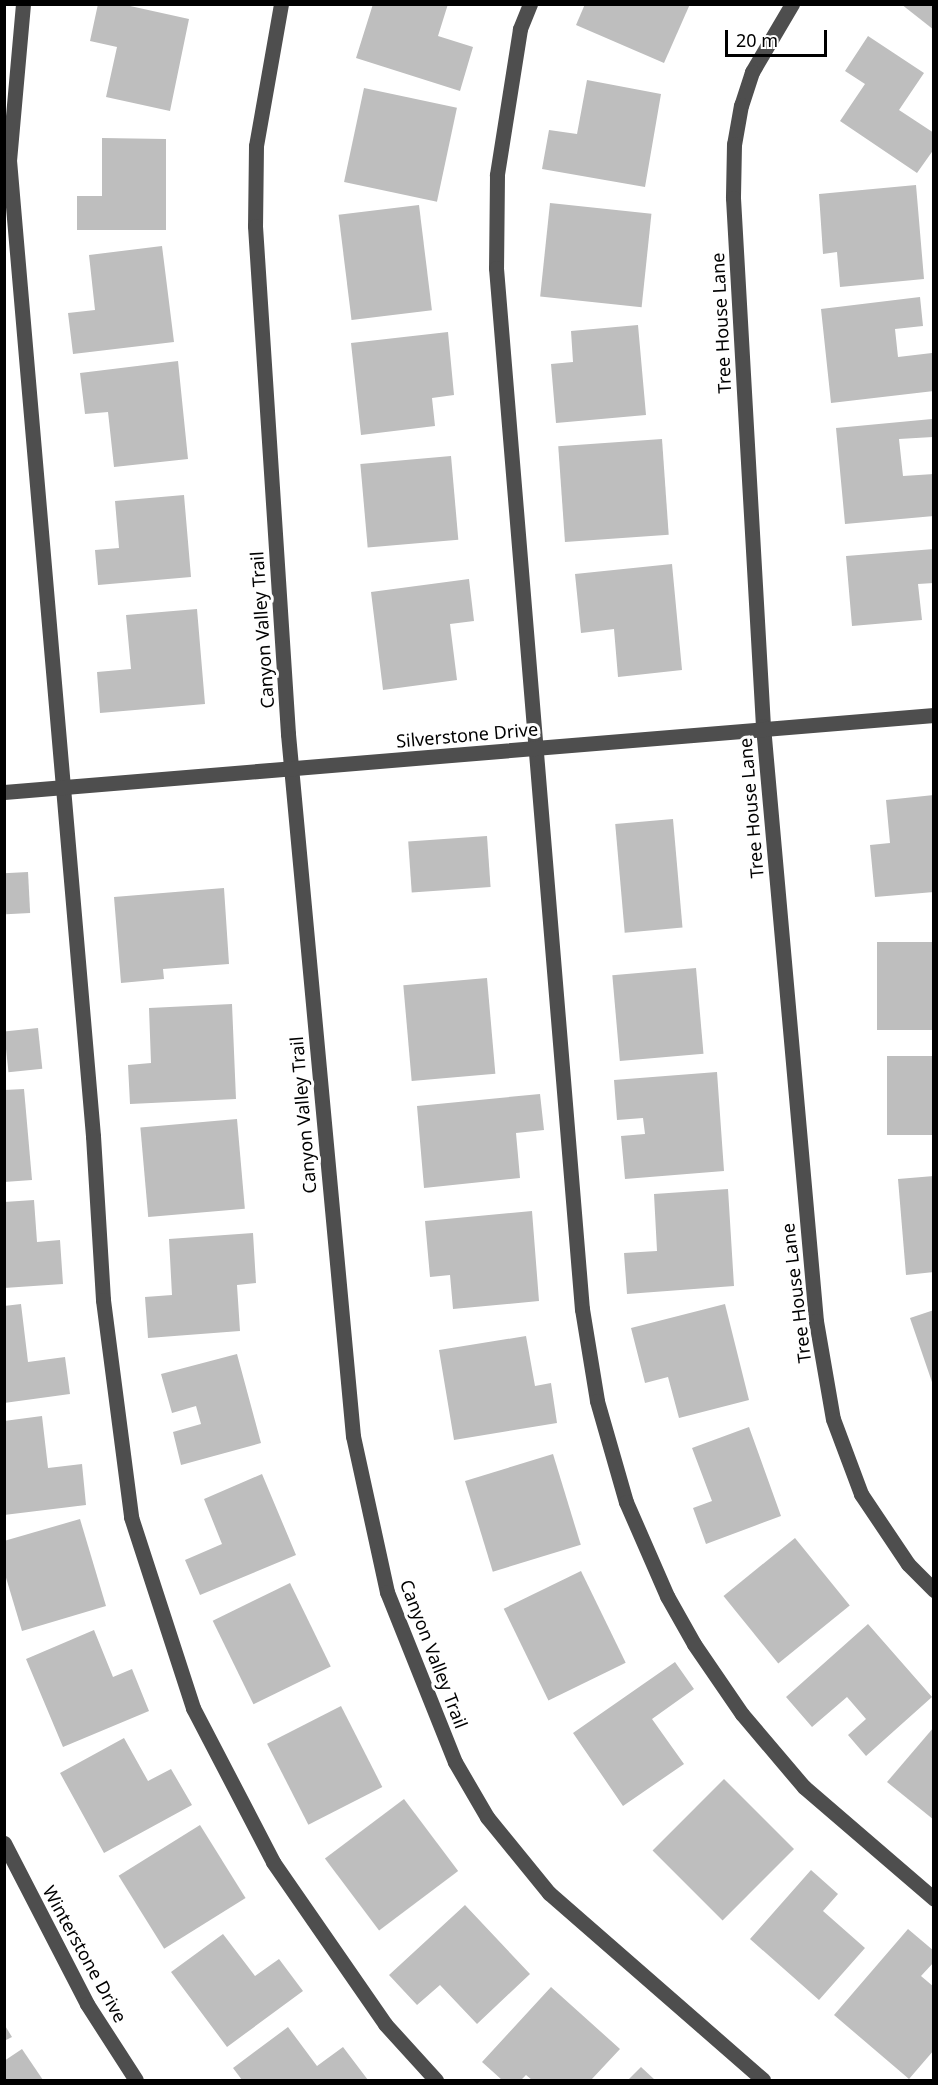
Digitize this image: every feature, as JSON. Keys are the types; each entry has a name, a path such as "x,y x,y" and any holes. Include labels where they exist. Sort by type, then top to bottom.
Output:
{"street":[{"path":"23,4 9,160 64,788 103,1300 131,1517 193,1708 273,1862 385,2024 436,2080"},
{"name":"Canyon Valley Trail","path":"281,4 256,146 255,226 291,771 353,1436 391,1602 455,1761 487,1817 549,1893 763,2080"},
{"path":"530,4 520,29 497,176 495,268 538,747 582,1309 597,1401 626,1502 667,1596 742,1714 804,1786 933,1899"},
{"name":"Tree House Lane","path":"792,4 752,72 734,144 733,198 763,726 816,1321 833,1419 861,1494 908,1564 933,1590"},
{"name":"Silverstone Drive","path":"4,792 291,771 763,726 933,715"},
{"name":"Winterstone Drive","path":"4,1843 82,1994 136,2080"}],"building":[{"path":"98,4 121,4 189,19 170,111 106,97 117,47 90,41"},
{"path":"373,4 448,4 438,36 473,47 460,91 356,58"},
{"path":"585,4 690,4 664,63 576,25"},
{"path":"901,4 934,4 934,30"},
{"path":"868,36 924,73 899,110 934,133 934,149 917,173 840,121 865,84 845,71"},
{"path":"587,80 661,94 645,187 542,169 549,130 577,134"},
{"path":"364,88 457,108 437,202 344,182"},
{"path":"102,138 166,139 166,230 77,230 77,196 102,196"},
{"path":"916,185 924,279 840,287 837,252 823,254 819,194"},
{"path":"550,203 651,214 642,307 540,296"},
{"path":"419,205 432,310 352,320 339,215"},
{"path":"162,246 174,342 73,354 68,313 95,310 89,255"},
{"path":"920,297 923,326 895,329 898,357 932,353 934,391 831,403 821,309"},
{"path":"638,325 646,415 556,423 551,364 573,362 571,331"},
{"path":"448,332 454,395 432,398 435,426 361,435 351,343"},
{"path":"178,361 188,459 114,467 108,412 85,414 80,373"},
{"path":"932,419 933,437 899,439 903,476 934,474 934,516 845,524 836,428"},
{"path":"662,439 669,535 565,542 558,446"},
{"path":"451,456 458,540 368,548 360,464"},
{"path":"184,495 191,577 98,585 95,550 119,548 115,501"},
{"path":"934,549 934,583 918,584 922,620 852,626 846,556"},
{"path":"672,564 682,670 618,677 614,629 581,633 575,574"},
{"path":"469,579 474,621 450,624 457,680 383,690 371,592"},
{"path":"197,609 205,704 100,713 97,672 131,669 126,615"},
{"path":"934,795 934,892 875,897 870,845 890,843 886,800"},
{"path":"673,819 682,928 625,933 615,824"},
{"path":"487,836 491,887 412,892 408,842"},
{"path":"28,872 30,913 6,914 4,873"},
{"path":"224,888 229,964 163,969 164,979 121,983 114,897"},
{"path":"877,942 934,942 934,1030 877,1030"},
{"path":"696,968 703,1054 620,1061 612,975"},
{"path":"487,978 495,1074 412,1081 403,985"},
{"path":"232,1004 236,1099 130,1104 128,1065 151,1063 149,1008"},
{"path":"38,1028 42,1069 8,1072 4,1032"},
{"path":"887,1056 934,1056 934,1135 887,1135"},
{"path":"717,1072 724,1171 625,1179 621,1136 645,1134 643,1118 617,1120 614,1080"},
{"path":"24,1089 32,1180 4,1182 4,1090"},
{"path":"540,1094 544,1130 516,1133 520,1178 424,1188 417,1106"},
{"path":"237,1119 245,1209 148,1217 140,1127"},
{"path":"934,1176 934,1272 906,1275 898,1179"},
{"path":"728,1189 734,1286 627,1294 624,1253 657,1251 654,1194"},
{"path":"34,1200 37,1242 60,1240 63,1284 4,1288 4,1202"},
{"path":"532,1211 539,1301 453,1309 450,1275 430,1277 425,1221"},
{"path":"253,1233 256,1283 237,1285 240,1331 148,1338 145,1297 172,1295 169,1239"},
{"path":"21,1304 28,1362 65,1357 70,1394 4,1403 4,1306"},
{"path":"725,1304 749,1400 679,1418 668,1377 645,1383 631,1328"},
{"path":"934,1310 934,1385 933,1385 910,1318"},
{"path":"526,1336 535,1386 551,1383 557,1423 454,1440 439,1350"},
{"path":"237,1354 261,1443 181,1465 173,1432 201,1424 196,1406 172,1413 161,1374"},
{"path":"42,1416 48,1468 82,1464 86,1505 4,1515 4,1421"},
{"path":"749,1427 781,1516 706,1544 693,1508 712,1501 692,1448"},
{"path":"553,1454 581,1545 493,1572 465,1481"},
{"path":"262,1474 296,1555 200,1595 185,1560 222,1544 204,1499"},
{"path":"80,1519 106,1606 22,1631 4,1571 4,1541"},
{"path":"795,1538 850,1606 778,1664 724,1596"},
{"path":"581,1571 626,1663 548,1700 504,1609"},
{"path":"290,1583 331,1667 253,1704 213,1621"},
{"path":"868,1624 932,1697 866,1756 848,1735 866,1719 847,1697 812,1727 786,1697"},
{"path":"94,1630 113,1677 132,1669 149,1711 63,1747 26,1659"},
{"path":"675,1662 694,1689 652,1719 684,1764 623,1806 573,1733"},
{"path":"341,1706 382,1787 308,1825 267,1744"},
{"path":"934,1727 934,1820 887,1782"},
{"path":"124,1738 148,1781 171,1769 192,1805 104,1853 60,1773"},
{"path":"724,1779 794,1849 723,1920 653,1850"},
{"path":"404,1799 458,1871 379,1930 325,1859"},
{"path":"200,1825 246,1898 164,1949 119,1876"},
{"path":"811,1870 838,1894 823,1911 865,1948 819,2000 750,1939"},
{"path":"465,1905 530,1974 477,2024 440,1985 417,2005 389,1975"},
{"path":"908,1929 934,1951 934,1962 921,1976 934,1987 934,2050 909,2079 834,2015"},
{"path":"223,1934 255,1976 279,1959 303,1991 227,2047 171,1972"},
{"path":"551,1987 620,2049 591,2080 532,2080 526,2075 521,2080 502,2080 482,2062"},
{"path":"4,2024 12,2037 4,2041"},
{"path":"288,2027 317,2066 343,2047 368,2080 242,2080 233,2068"},
{"path":"22,2049 43,2080 4,2080 4,2061"},
{"path":"641,2067 655,2080 628,2080"}]}
